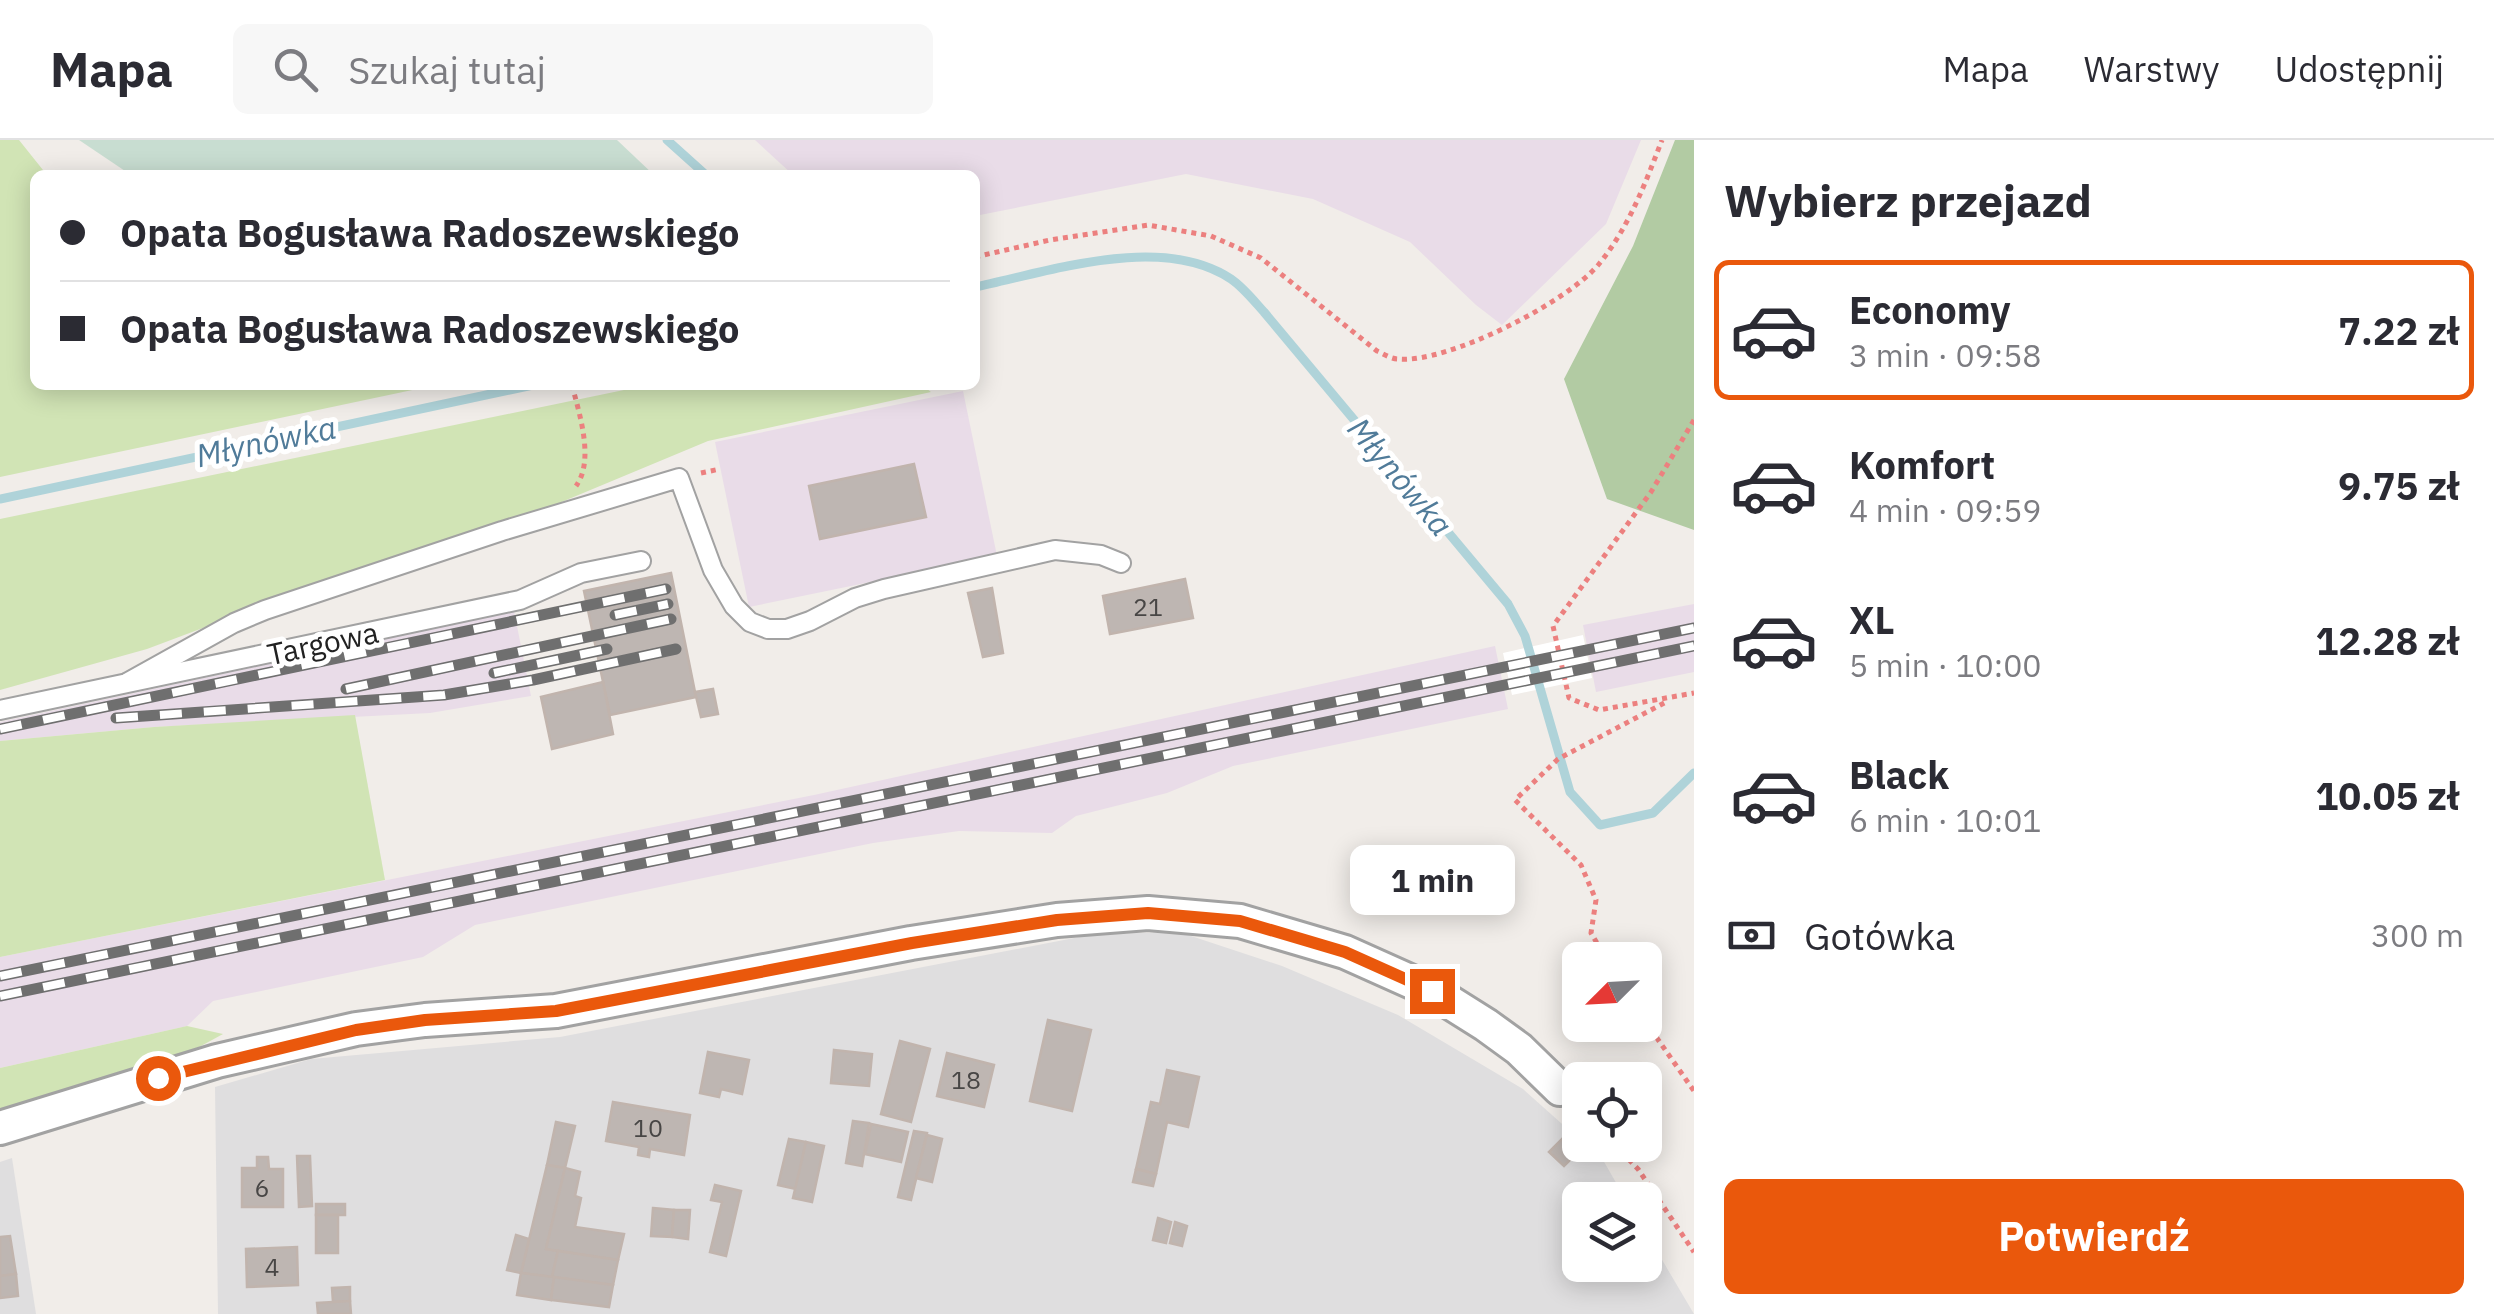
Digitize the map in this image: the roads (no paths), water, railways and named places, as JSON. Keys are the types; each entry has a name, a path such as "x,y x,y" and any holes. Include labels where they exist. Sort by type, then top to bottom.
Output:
{"street":[{"path":"0,1128 216,1061 356,1030 425,1020 556,1011 930,940 1057,920 1148,913 1240,921 1345,952 1432,991 1486,1025 1519,1049 1560,1089"}],"lane":[{"path":"128,682 265,610 502,531 679,478 713,570 734,606 750,622 768,628 787,629 884,589 1055,550 1101,555 1121,563"},
{"name":"Targowa","path":"0,710 520,600 582,573 641,561"}],"waterway":[{"path":"667,140 700,170"},
{"name":"Młynówka","path":"980,286 1071,265 1140,257 1203,265 1231,279 1264,312 1508,604 1525,636 1570,792 1600,825 1653,813 1694,773"},
{"name":"Młynówka","path":"0,499 510,390"}],"railway":[{"path":"0,729 666,589"},
{"path":"615,615 668,604"},
{"path":"346,689 671,619"},
{"path":"0,976 1694,628"},
{"path":"0,996 1694,646"},
{"path":"494,673 607,649"},
{"path":"116,718 444,695 676,649"}]}
